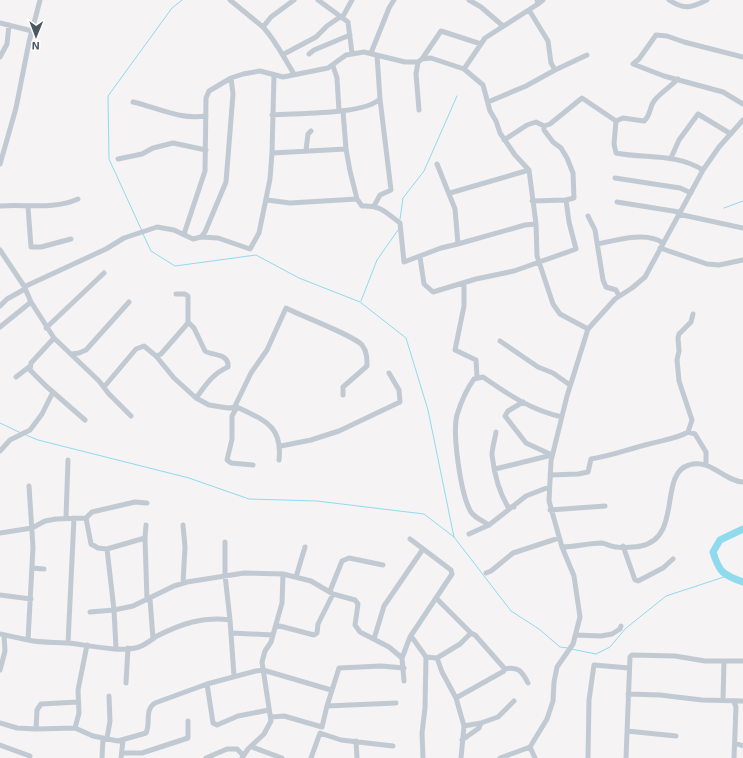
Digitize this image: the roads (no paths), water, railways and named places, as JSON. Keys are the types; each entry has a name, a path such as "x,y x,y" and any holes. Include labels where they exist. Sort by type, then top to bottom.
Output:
{"street":[{"path":"0,164 2,144 16,108 40,0"},
{"path":"230,0 263,27 284,54 287,64 294,74"},
{"path":"263,27 271,17 294,0"},
{"path":"318,0 348,22 352,53"},
{"path":"284,54 316,37 327,26 341,18 352,0"},
{"path":"374,206 380,195 391,190 374,54 389,8 394,0"},
{"path":"469,0 481,7 503,26"},
{"path":"464,69 485,38 529,10 537,2 543,0"},
{"path":"669,0 680,7 692,7 707,0"},
{"path":"529,10 548,41 551,63 555,70"},
{"path":"0,23 32,31"},
{"path":"0,57 7,44 10,25"},
{"path":"419,110 416,74 420,60 441,31 481,44"},
{"path":"309,54 314,50 350,35"},
{"path":"743,57 684,42 668,36 656,35 633,64 664,76 723,92 743,104"},
{"path":"184,234 205,171 206,98 209,92 232,78 243,74 260,71 283,77 333,66 340,59 352,53 374,54 386,59 405,62 431,58 464,69 483,85 490,111 504,140 529,170 536,224 538,263 553,304 560,314 588,329"},
{"path":"488,102 526,86 586,55"},
{"path":"333,66 337,78 346,149 356,199 362,206 374,206 381,208 400,223 404,262 441,248 525,225 536,224"},
{"path":"0,306 7,299 25,288 90,257 124,238 157,227 184,234 193,239 201,237 218,238 250,249 259,233 267,200 272,153 274,75"},
{"path":"201,237 205,232 226,182 233,94 232,78"},
{"path":"616,121 623,118 644,121 649,116 652,103 678,79"},
{"path":"504,140 536,122 544,126 550,124 582,98 616,121"},
{"path":"272,115 341,111 374,105 380,99"},
{"path":"134,102 182,117 194,118 206,116"},
{"path":"671,158 679,140 698,114 731,134"},
{"path":"500,758 530,747 551,711 557,666 573,644 580,617 578,595 574,576 562,548 550,510 548,487 552,455 570,385 588,329 619,296 632,288 644,277 703,170 718,147 743,120"},
{"path":"616,121 614,144 616,153 671,158 691,163 703,170"},
{"path":"532,201 566,200 574,198 573,173 561,148 553,142 544,130 544,126"},
{"path":"306,150 308,134 311,131"},
{"path":"118,159 142,154 153,148 173,143 206,150"},
{"path":"272,153 346,149"},
{"path":"438,164 456,209 458,244"},
{"path":"450,193 529,170"},
{"path":"615,178 680,188 691,193"},
{"path":"0,206 28,207 66,204 78,199"},
{"path":"267,200 290,203 356,199"},
{"path":"420,257 424,284 432,292 514,272 576,249 569,222 566,200"},
{"path":"617,202 679,213 743,228"},
{"path":"28,207 31,247 41,247 71,239"},
{"path":"588,216 598,244 606,287 616,290 619,296"},
{"path":"598,244 626,238 657,238 663,243"},
{"path":"660,248 707,264 719,265 743,260"},
{"path":"0,250 25,288 46,328 131,416"},
{"path":"46,328 104,274"},
{"path":"464,283 464,306 455,350 476,360 478,377"},
{"path":"156,356 165,351 188,322 188,296 185,294 176,294"},
{"path":"0,327 31,302"},
{"path":"72,354 86,350 129,302"},
{"path":"253,465 231,463 228,460 232,439 232,416 251,373 267,350 286,308 335,330 362,345 367,355 367,366 343,387 343,395"},
{"path":"550,475 572,475 588,472 591,459 608,456 666,439 677,438 688,432 692,420 679,381 677,360 679,351 679,334 691,322 693,314"},
{"path":"188,322 194,328 205,350 224,356 228,363 228,367 218,372 209,380 196,398"},
{"path":"16,377 29,367 54,338"},
{"path":"500,341 538,367 553,374 570,385"},
{"path":"104,387 136,348 144,346 156,356 174,378 196,398 209,404 228,408 236,406 271,425 281,446 279,460"},
{"path":"29,367 31,372 85,420"},
{"path":"281,446 311,440 339,431 400,402 400,390 389,374"},
{"path":"489,524 474,516 470,511 460,480 455,435 457,416 465,391 474,379 478,377 483,378 514,399 544,413 562,417"},
{"path":"0,451 10,440 30,430 42,414 53,392"},
{"path":"523,402 508,411 505,416 526,442 552,455"},
{"path":"496,432 492,453 495,469 503,500 508,507 514,507"},
{"path":"688,432 695,434 706,452 706,465"},
{"path":"495,469 552,455"},
{"path":"66,518 68,460"},
{"path":"562,548 603,544 619,548 623,546 640,546 653,540 666,522 672,489 678,472 689,465 706,465 725,476 743,482"},
{"path":"28,640 32,568 32,528 29,486"},
{"path":"470,534 489,524 514,507 526,496 548,487"},
{"path":"0,532 32,528 45,521 66,518 86,518 92,512 135,502 147,503"},
{"path":"550,510 605,506"},
{"path":"68,643 74,518"},
{"path":"86,518 91,544 98,548 107,549 145,538"},
{"path":"146,525 145,538 153,639"},
{"path":"182,583 185,547 183,525"},
{"path":"486,572 492,571 513,554 559,538"},
{"path":"404,681 402,658 411,636 419,621 437,599 452,572 410,539"},
{"path":"225,542 225,575 234,676"},
{"path":"623,546 635,580 638,581 663,568 673,559"},
{"path":"296,577 305,547"},
{"path":"107,549 114,610 116,648"},
{"path":"374,639 384,606 423,549"},
{"path":"276,625 314,635 317,634 318,624 332,593 342,561 345,558 349,558 383,565"},
{"path":"32,568 44,569"},
{"path":"90,612 114,610 133,606 182,583 225,575 249,573 282,574 311,581 332,593 355,600 358,604 355,625 360,632 389,647 402,658"},
{"path":"206,758 231,748 237,749 242,757 267,729 271,717 269,710 268,689 263,670 263,657 273,635 282,603 282,574"},
{"path":"0,595 31,598"},
{"path":"437,599 471,633 475,635 505,668"},
{"path":"0,670 5,651 2,634 48,643 68,643 116,648 138,648 178,625 195,620 216,618 230,620"},
{"path":"576,635 612,634 620,629 621,626"},
{"path":"231,633 273,635"},
{"path":"426,657 437,658 460,644 471,633"},
{"path":"411,636 426,657 425,708 422,733 423,758"},
{"path":"74,728 78,717 78,690 87,645"},
{"path":"126,683 128,648"},
{"path":"626,758 630,657 635,654 675,656 705,661 743,661"},
{"path":"437,658 442,672 456,698 464,726 461,758"},
{"path":"723,700 724,661 743,661"},
{"path":"588,758 589,709 594,665 629,668"},
{"path":"311,758 322,727 331,690 339,668 381,666 404,668"},
{"path":"456,698 504,671 505,668 514,667 518,669 523,673 528,683"},
{"path":"0,723 17,728 74,728 86,734 123,740 146,733 148,711 151,706 207,684 234,676 263,670 331,690"},
{"path":"207,684 213,722 217,725 238,716 269,710"},
{"path":"628,694 660,695 734,702 743,701"},
{"path":"102,758 105,738 110,721 109,696"},
{"path":"464,726 482,723 498,717 514,701"},
{"path":"36,729 37,710 41,704 78,702"},
{"path":"734,702 736,707 734,758"},
{"path":"327,706 365,706 396,703"},
{"path":"271,717 284,716 322,727"},
{"path":"123,740 122,755 142,753 188,738 188,721"},
{"path":"462,740 479,728 482,723"},
{"path":"626,731 676,736"},
{"path":"320,733 341,740 393,746"},
{"path":"356,741 357,758"},
{"path":"735,743 743,746"},
{"path":"0,745 30,756"},
{"path":"252,747 282,758"},
{"path":"530,747 535,758"}],"waterway":[{"path":"142,231 109,159 108,96 172,8 182,0"},
{"path":"400,219 403,198 424,171 457,96"},
{"path":"724,208 743,201"},
{"path":"361,301 377,260 398,230"},
{"path":"143,234 151,251 175,266 256,255 299,278 360,302 406,338 428,410 454,537"},
{"path":"0,423 21,433"},
{"path":"26,435 38,440 189,478 249,499 317,501 424,514 454,537 511,611 539,629 560,647 568,648"},
{"path":"743,529 720,540 713,552 717,564 723,572 726,575 743,582"},
{"path":"571,649 596,654 610,647 625,629 666,596 727,576"}]}
